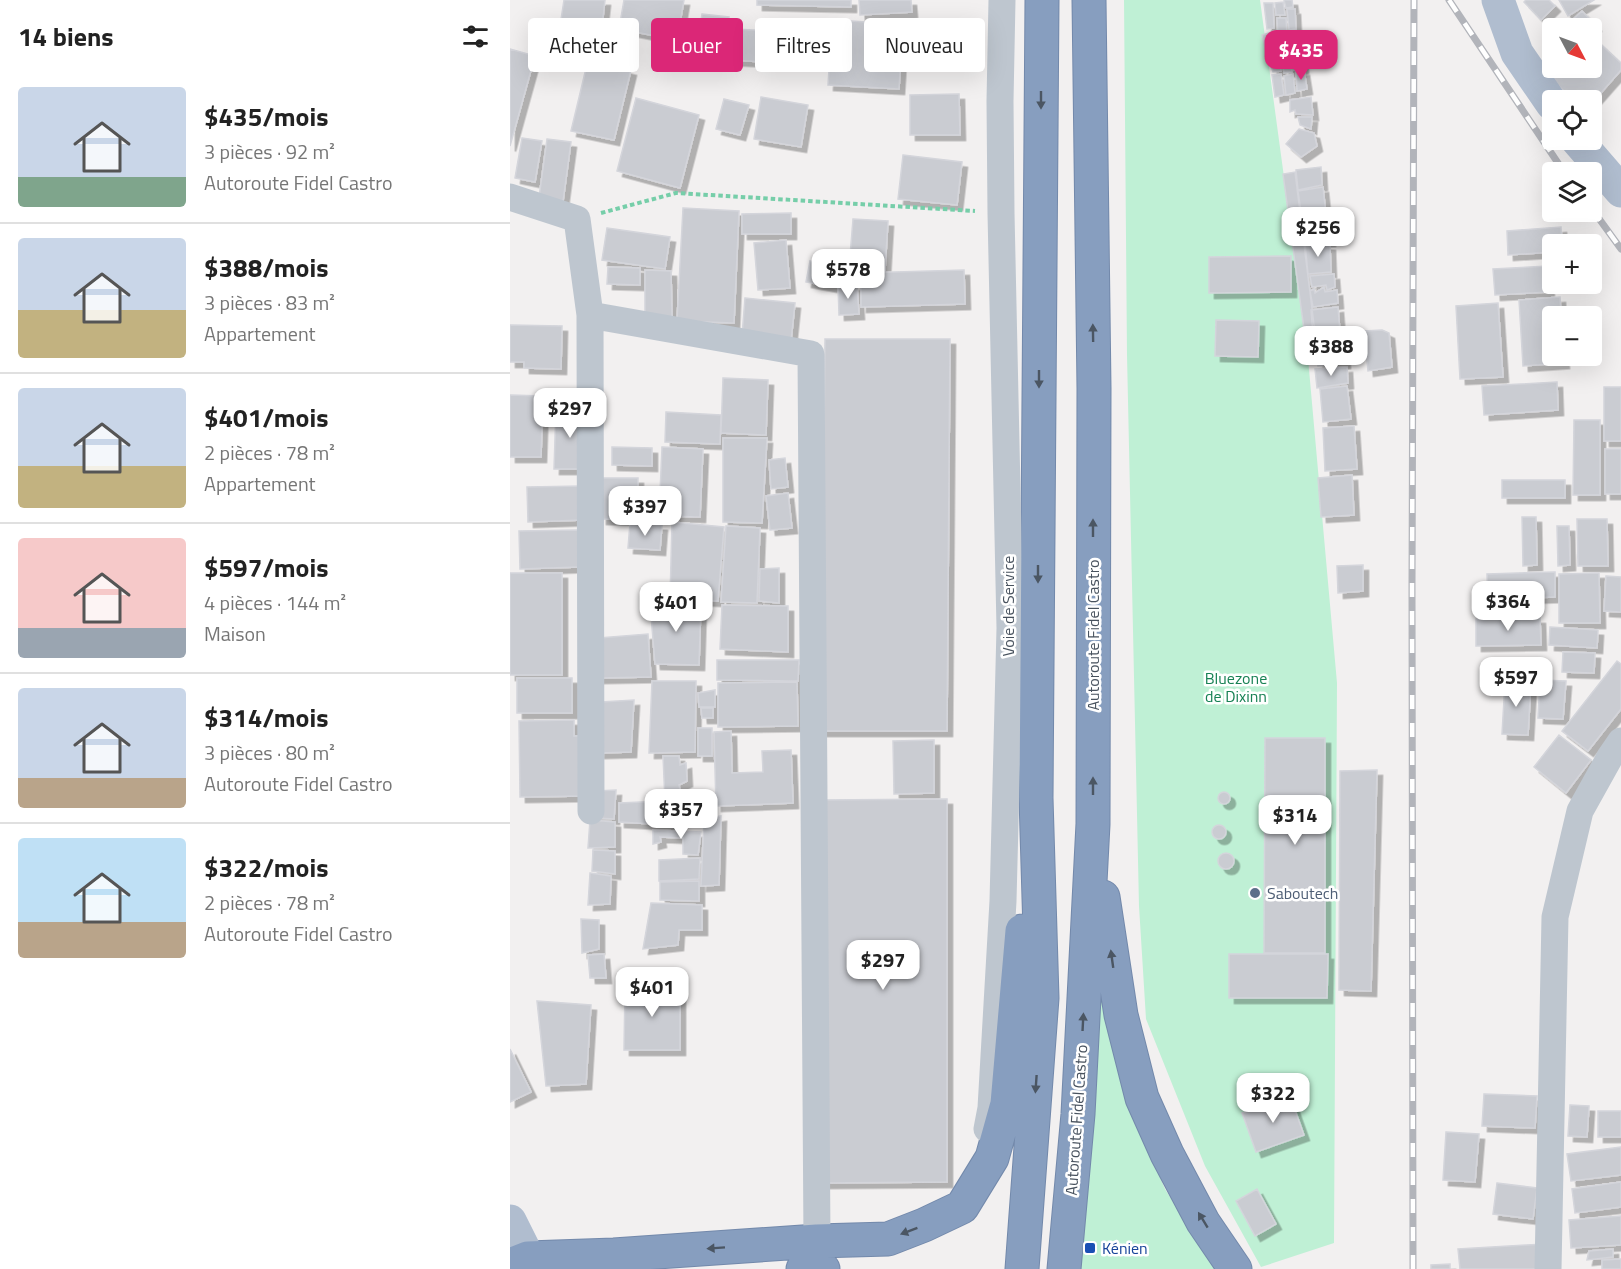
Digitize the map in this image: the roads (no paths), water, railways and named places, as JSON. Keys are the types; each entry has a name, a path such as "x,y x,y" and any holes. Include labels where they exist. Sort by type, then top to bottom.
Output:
{"highway":[{"path":"1022,1269 1042,998 1036,798 1042,0"},
{"name":"Autoroute Fidel Castro","path":"1064,1269 1078,1114 1092,824 1094,388 1089,0"},
{"path":"524,1264 814,1260 888,1239 963,1207 992,1158 1007,1104 1036,798"},
{"path":"1092,824 1120,1015 1142,1098 1167,1154 1203,1222 1235,1269"}],"main road":[{"path":"1498,0 1517,52 1543,90"},
{"path":"1586,150 1621,191"},
{"path":"510,1221 524,1264"}],"street":[{"name":"Voie de Service","path":"963,1207 986,1141 1003,901 1010,628 1001,213 1002,0"},
{"path":"510,197 577,219 590,315 591,812"},
{"path":"590,315 811,354 814,1260"},
{"path":"1548,1269 1555,917 1580,811 1621,741"}],"railway":[{"path":"1413,1269 1414,0"},
{"path":"1449,0 1557,162"},
{"path":"1601,222 1621,249"}],"place":[{"name":"Saboutech","path":"1255,893"},
{"name":"Kénien","path":"1090,1248"}],"park label":[{"name":"Bluezone de Dixinn","path":"1236,687"}]}
